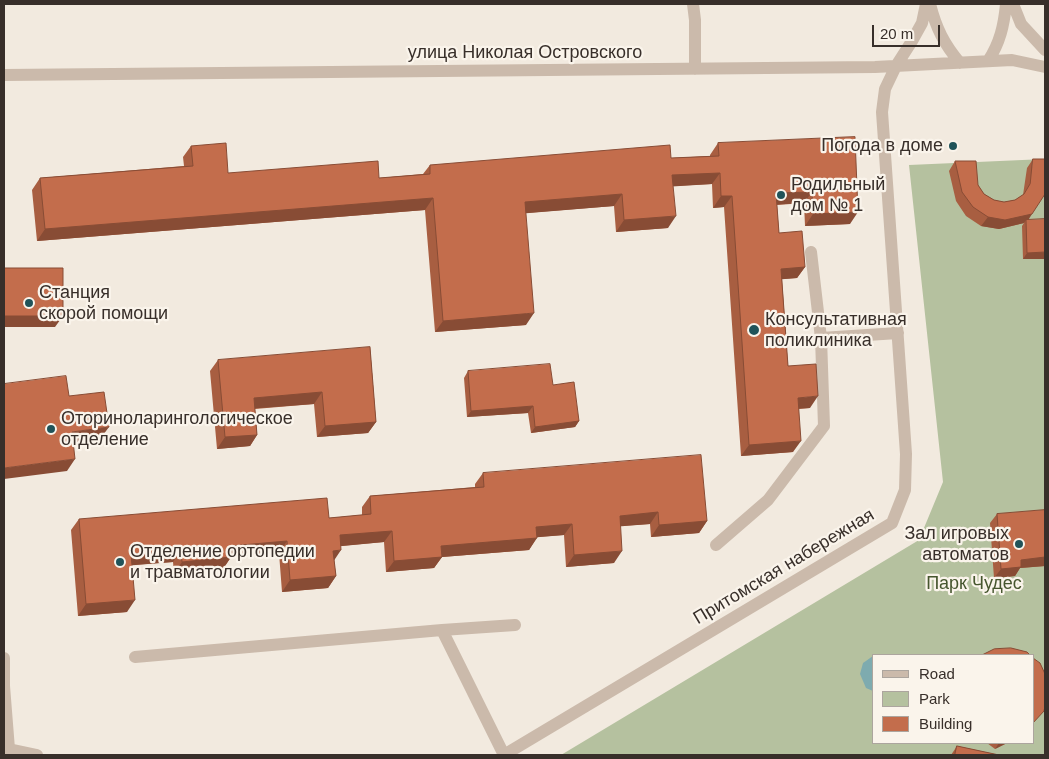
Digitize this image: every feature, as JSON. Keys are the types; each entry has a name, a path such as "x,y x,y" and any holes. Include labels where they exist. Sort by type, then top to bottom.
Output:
{"street":[{"path":"693,4 695,20 695,69"},
{"path":"928,4 934,22 947,47 960,63"},
{"name":"Притомская набережная","path":"504,755 892,523 904,490 906,454 882,112 885,89 896,66 922,23 928,4"},
{"path":"988,62 995,51 1004,25 1006,4"},
{"path":"1013,4 1021,24 1045,50"},
{"name":"улица Николая Островского","path":"4,75 695,69 896,66 1012,60 1045,67"},
{"path":"716,545 768,500 824,426 820,338 811,252"},
{"path":"820,338 898,333"},
{"path":"135,657 515,625"},
{"path":"442,630 504,755"},
{"path":"4,658 6,748 37,755"}],"green space":[{"name":"Парк Чудес","path":"1045,159 1045,755 561,755 919,540 943,482 909,165"}],"water":[{"path":"872,657 872,691 866,688 860,674 863,663"}],"building":[{"path":"855,137 858,212 813,214 812,192 776,193 779,233 802,231 805,267 781,269 788,366 816,364 818,396 798,398 801,441 749,445 732,196 721,196 720,173 672,175 676,216 624,220 622,194 525,202 534,313 443,321 433,198 45,229 40,178 193,166 191,146 226,143 228,173 378,161 379,178 430,174 430,165 670,145 671,158 719,156 718,143"},
{"path":"1033,159 1045,159 1045,194 1032,214 1005,220 988,217 973,207 962,192 955,161 976,161 978,185 984,194 994,200 1004,202 1015,200 1024,194 1030,184"},
{"path":"1045,219 1045,252 1027,253 1026,220"},
{"name":"Станция скорой помощи","path":"4,268 63,268 63,316 4,316"},
{"path":"370,347 376,422 325,426 322,392 254,398 257,435 225,437 218,360"},
{"path":"550,364 553,385 574,382 579,421 535,427 533,406 471,411 468,371"},
{"name":"Оториноларингологическое отделение","path":"66,376 69,396 104,392 109,427 72,432 75,459 4,468 4,384"},
{"path":"701,455 707,521 659,525 658,512 620,516 622,551 574,555 572,524 536,527 537,538 441,546 442,557 394,561 392,531 340,535 341,550 333,551 336,576 290,580 287,541 230,546 231,557 182,562 181,550 131,554 135,600 86,604 79,519 327,498 329,518 371,514 370,496 484,487 483,473"},
{"name":"Зал игровых автоматов","path":"1045,510 1045,557 1021,560 1021,567 1001,569 997,514"},
{"path":"1011,648 1029,654 984,654 994,649"},
{"path":"1034,659 1040,663 1045,674 1044,711 1034,722"},
{"path":"957,746 999,755 955,755"}],"place":[{"name":"Погода в доме","path":"953,146"},
{"name":"Родильный дом № 1","path":"781,195"},
{"name":"Станция скорой помощи","path":"29,303"},
{"name":"Консультативная поликлиника","path":"754,330"},
{"name":"Оториноларингологическое отделение","path":"51,429"},
{"name":"Зал игровых автоматов","path":"1019,544"},
{"name":"Отделение ортопедии и травматологии","path":"120,562"}]}
